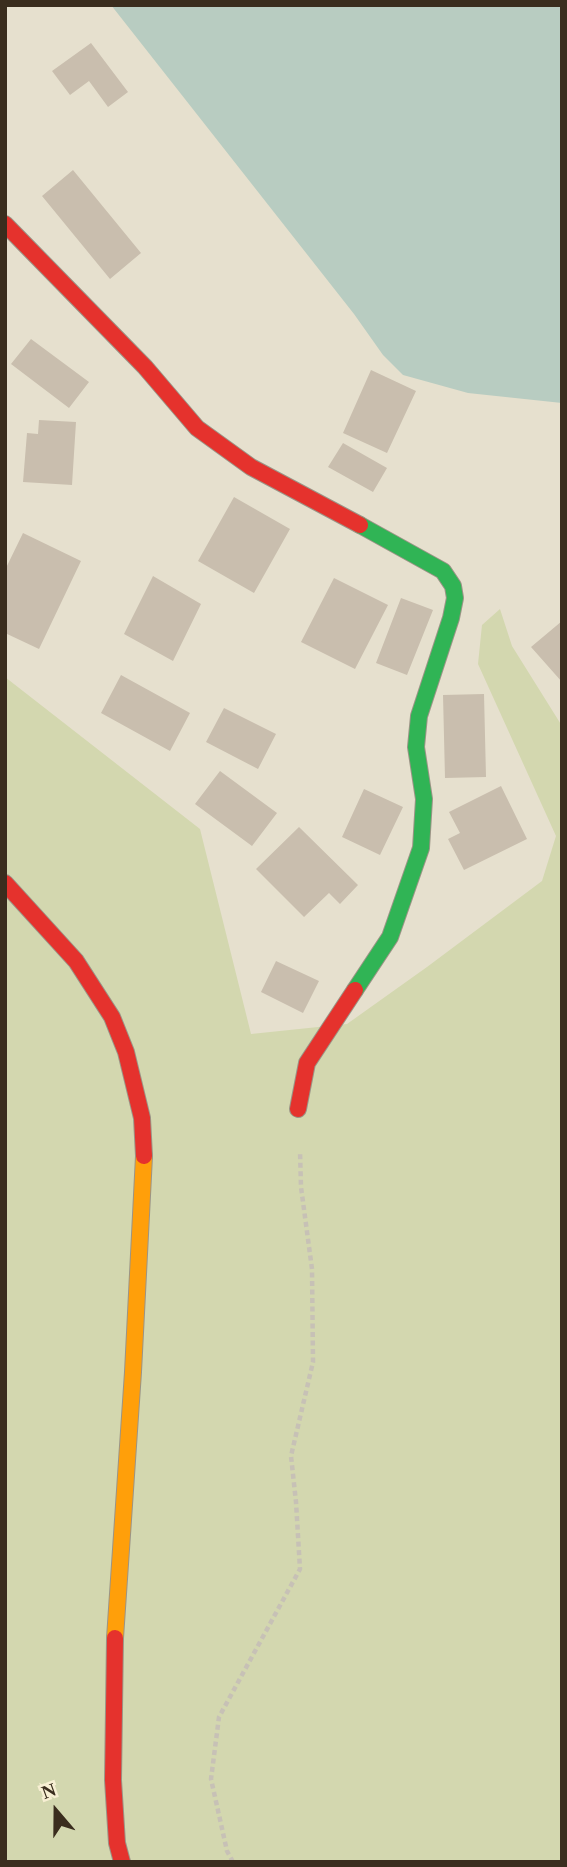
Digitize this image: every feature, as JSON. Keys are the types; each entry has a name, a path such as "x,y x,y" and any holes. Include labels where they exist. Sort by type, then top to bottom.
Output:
{"street":[{"path":"5,224 145,367 197,428 251,467 443,571 453,586 456,598 451,618 419,716 416,747 424,799 421,848 390,937 307,1063 298,1109"},
{"path":"5,883 76,961 112,1017 126,1052 142,1118 145,1156 115,1619 113,1780 117,1843 122,1862"}],"path":[{"path":"233,1862 227,1850 211,1779 219,1717 300,1569 291,1456 313,1362 312,1269 301,1187 298,1109"}],"green space":[{"path":"500,609 512,646 562,726 562,1862 5,1862 5,677 200,829 251,1034 347,1024 542,881 556,836 478,664 482,625"}],"shaded area":[{"path":"111,5 562,5 562,403 468,393 403,375 383,355 354,314"}],"building":[{"path":"91,43 128,92 108,107 89,81 70,95 52,71"},
{"path":"73,170 141,253 110,279 42,196"},
{"path":"31,339 89,382 69,408 11,364"},
{"path":"371,370 416,391 387,453 343,433"},
{"path":"39,420 76,422 72,485 23,482 27,433 38,434"},
{"path":"343,443 387,468 373,492 328,467"},
{"path":"234,497 290,529 254,593 198,561"},
{"path":"23,533 81,561 39,649 5,633 5,570"},
{"path":"153,576 201,604 173,661 124,634"},
{"path":"334,578 388,605 355,669 301,642"},
{"path":"401,598 433,610 407,675 376,663"},
{"path":"562,621 562,682 531,647"},
{"path":"121,675 190,713 170,751 101,713"},
{"path":"484,694 486,777 445,778 443,695"},
{"path":"224,708 276,734 258,769 206,742"},
{"path":"220,771 277,813 252,846 195,804"},
{"path":"501,786 527,839 464,870 448,839 460,833 449,812"},
{"path":"364,789 403,807 380,855 342,837"},
{"path":"299,827 358,885 340,904 329,893 304,917 256,869"},
{"path":"276,961 319,981 303,1013 261,992"}],"traffic: fast":[{"path":"355,990 390,937 421,848 424,799 416,747 419,716 455,598 453,586 443,571 360,525"}],"traffic: slow":[{"path":"115,1638 144,1156"}],"traffic: jam":[{"path":"5,224 145,367 197,428 251,467 360,525"},
{"path":"5,883 76,961 112,1017 126,1052 142,1118 144,1156"},
{"path":"298,1109 307,1063 355,990"},
{"path":"115,1638 113,1780 117,1843 122,1862"}]}
